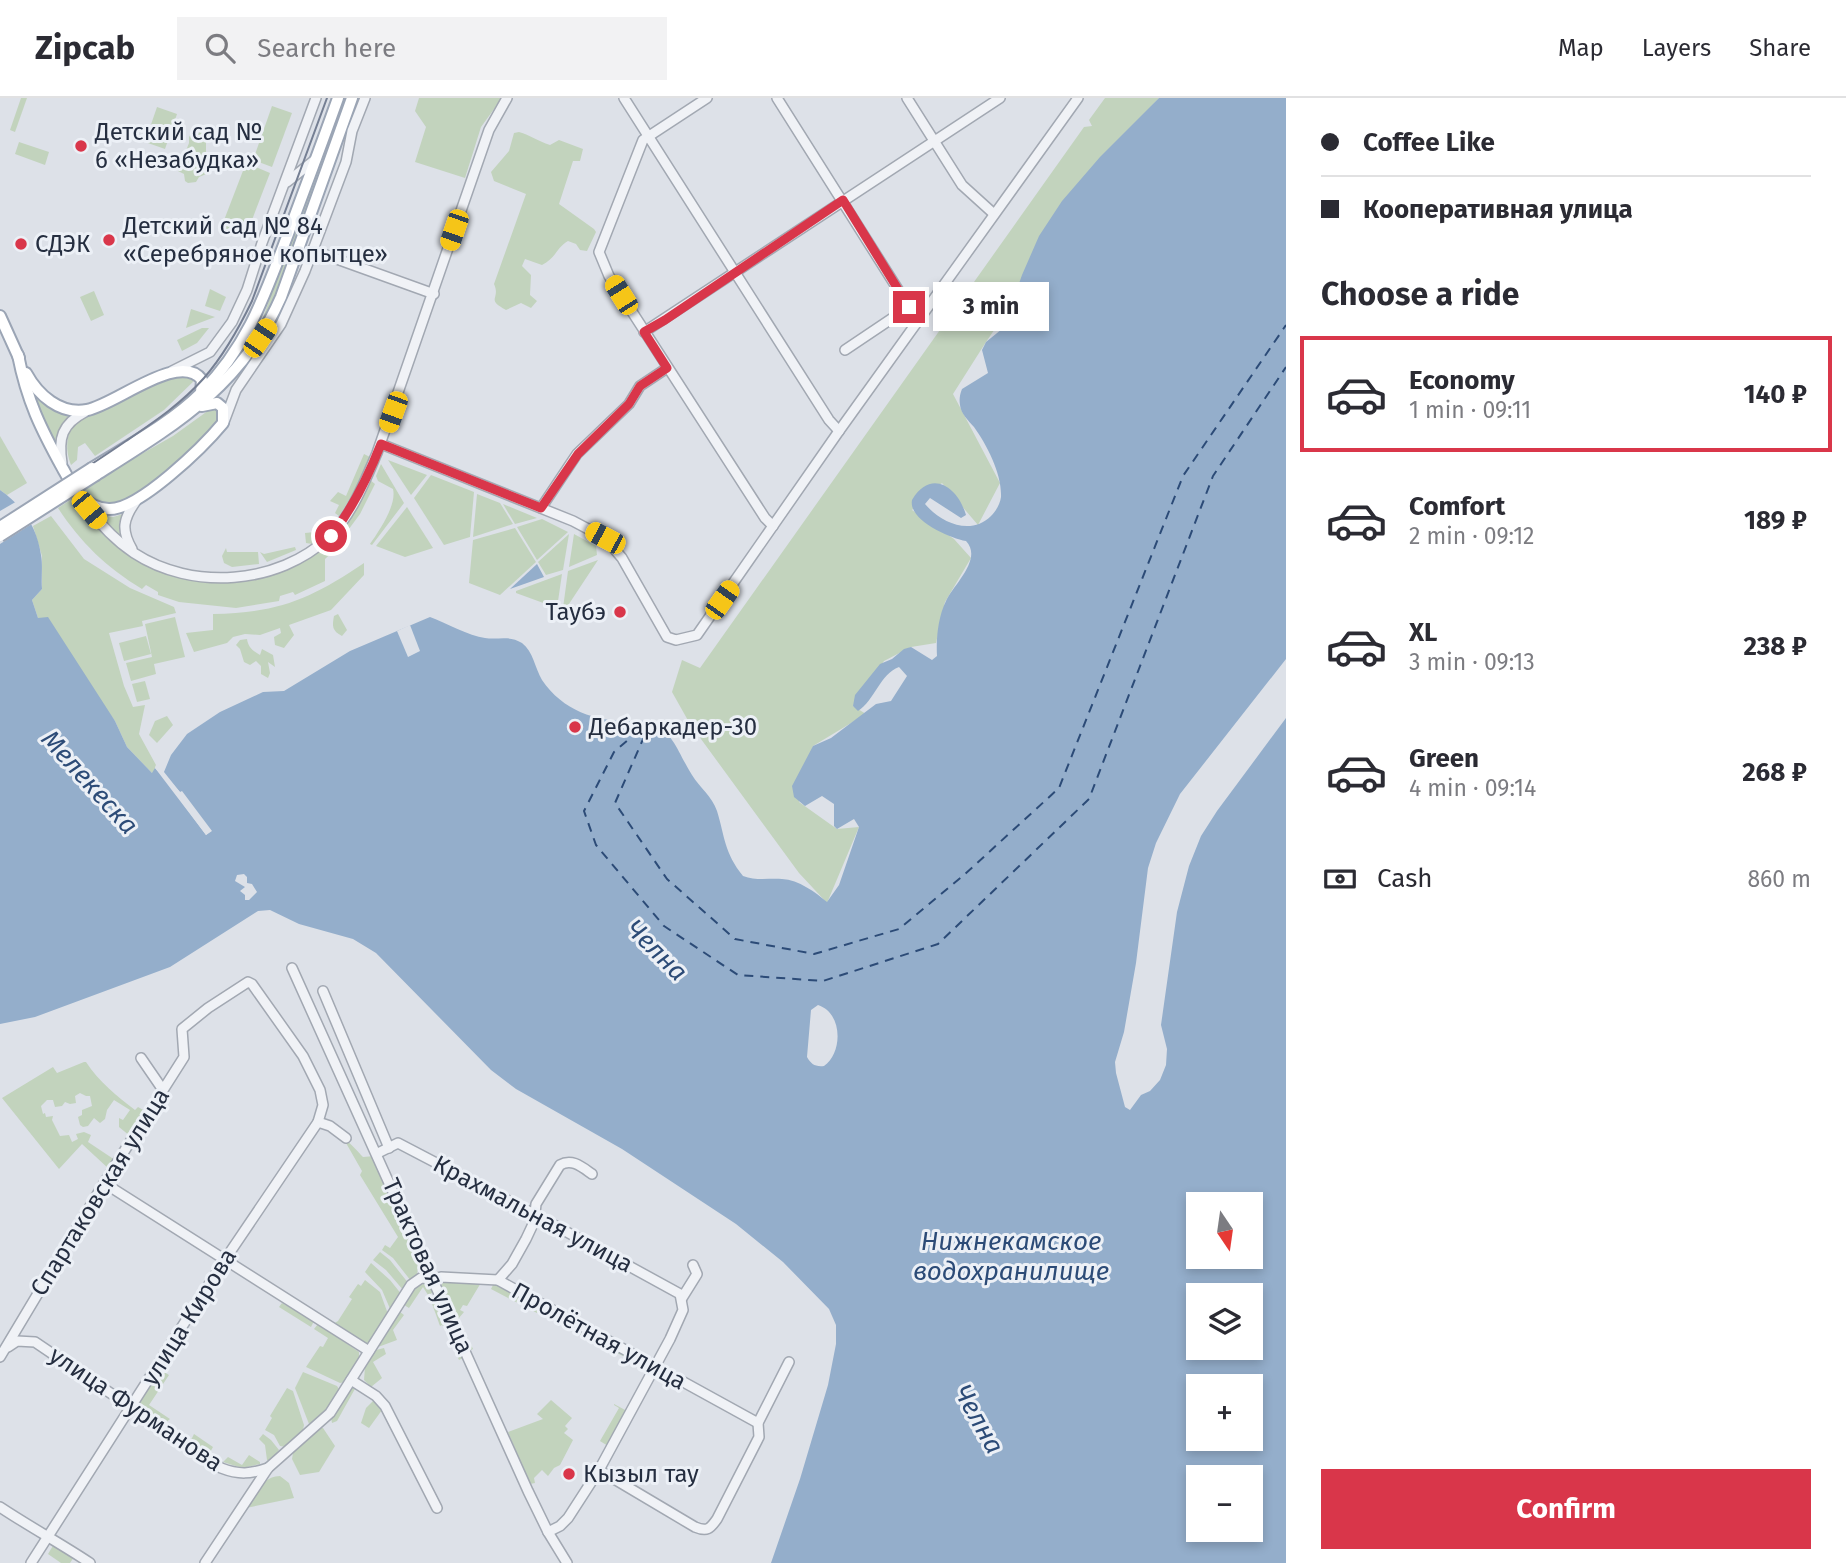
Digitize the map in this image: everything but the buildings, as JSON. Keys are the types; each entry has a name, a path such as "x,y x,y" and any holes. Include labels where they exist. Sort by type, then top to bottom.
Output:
{"main road":[{"path":"0,536 170,419 201,393 230,358 255,319 338,98"},
{"path":"0,527 172,427 199,407 252,350 268,326 281,297 352,98"},
{"path":"0,316 27,375 43,398 64,408 88,410 170,372 198,374 202,380 201,393"},
{"path":"18,355 33,414 78,495 98,507 119,508 136,501 191,458 223,423 223,408 217,403 199,407"}],"street":[{"path":"170,372 210,352 233,318 247,290 316,98"},
{"path":"223,423 236,390 281,324 346,162 352,131 365,98"},
{"path":"78,495 103,526 134,553 175,572 211,578 254,575 268,572 316,548 340,525 366,479 381,444 489,130 507,98"},
{"path":"624,98 839,432"},
{"path":"707,98 648,135 639,148 598,252 609,276 644,332 765,518 773,526"},
{"path":"777,98 909,307 920,319"},
{"path":"907,98 962,185 994,214"},
{"path":"644,332 1000,98"},
{"path":"381,444 573,521 607,540 622,558 667,637 676,640 697,635 1077,98"},
{"path":"345,117 343,139 346,162"},
{"path":"285,185 316,159"},
{"path":"312,250 433,294"},
{"path":"845,350 909,307"},
{"path":"218,388 267,344"},
{"path":"198,358 195,366 198,374"},
{"path":"541,508 578,454 629,404 640,386 667,368"},
{"path":"63,468 60,448 64,429 74,418 88,410"},
{"path":"134,553 125,538 123,525 136,501"},
{"name":"Трактовая улица","path":"292,968 548,1532 567,1563"},
{"name":"Спартаковская улица","path":"0,1357 184,1056 180,1032 184,1025 248,982 252,984 303,1056 320,1090 323,1105"},
{"path":"323,991 389,1148 378,1153"},
{"path":"141,1058 163,1090"},
{"name":"улица Кирова","path":"31,1563 224,1261 317,1122 323,1105"},
{"path":"317,1122 330,1126 346,1138"},
{"name":"Крахмальная улица","path":"389,1148 398,1143 671,1288 680,1294 682,1300"},
{"path":"498,1280 512,1264 526,1239 534,1222 539,1198 564,1163 573,1163 592,1174"},
{"path":"104,1183 369,1351"},
{"path":"548,1532 568,1518 599,1470 670,1339 682,1310 682,1300 696,1274 693,1265"},
{"name":"Пролётная улица","path":"433,1279 471,1277 498,1280 758,1423"},
{"path":"205,1563 268,1468 330,1413 411,1285 421,1279 433,1279"},
{"name":"улица Фурманова","path":"6,1348 17,1341 35,1342 221,1468 235,1474 252,1474 268,1468"},
{"path":"599,1470 695,1527 704,1531 711,1528 759,1437 758,1423 789,1362"},
{"path":"351,1380 376,1396 385,1406 437,1508"},
{"path":"0,1507 90,1563"}],"green space":[{"path":"21,98 27,98 15,132 10,130"},
{"path":"343,98 348,98 265,322 240,358 224,373 262,320"},
{"path":"419,98 502,98 481,127 465,178 415,162 426,127 415,111"},
{"path":"1105,98 1159,98 1135,124 953,394 1000,483 978,525 942,483 912,510 954,539 971,558 945,602 936,643 911,647 884,661 853,706 866,714 813,746 799,802 837,829 859,827 827,903 799,873 690,724 672,692 682,660 700,668 1084,127 1092,126 1089,120"},
{"path":"272,106 292,113 272,167 253,160"},
{"path":"157,107 177,114 165,149 145,142"},
{"path":"205,125 209,127 211,137 206,140 206,154 201,160 214,163 211,172 199,177 196,182 188,183 184,174 178,171 189,137 193,132 198,134"},
{"path":"519,132 550,145 559,140 583,149 580,161 573,161 559,204 596,232 587,251 580,250 576,244 568,241 542,265 525,259 522,266 531,275 530,295 537,301 531,308 521,303 506,310 495,301 494,284 526,194 494,181 491,172 509,151 514,133"},
{"path":"19,142 49,152 45,165 15,154"},
{"path":"246,163 270,173 245,238 221,228"},
{"path":"210,289 226,297 220,311 205,306"},
{"path":"94,291 104,315 91,321 80,297"},
{"path":"191,309 215,317 186,328"},
{"path":"202,328 209,328 197,343 182,351 177,340"},
{"path":"181,374 186,378 197,378 164,410 95,456 85,443 78,447 77,460 71,465 67,443 74,423 171,376"},
{"path":"33,391 70,415 60,430 59,449 32,394"},
{"path":"216,405 224,415 188,455 136,495 117,504 96,501 83,491 101,477 173,436"},
{"path":"0,436 27,483 7,495 0,490"},
{"path":"364,454 370,457 356,489 339,516 335,513 339,505 330,501 338,492 346,496"},
{"path":"388,460 427,475 411,495"},
{"path":"381,464 404,503 372,545 370,544 390,510 394,495 393,489 378,481 376,476"},
{"path":"431,475 474,492 470,537 444,545 414,498"},
{"path":"370,480 375,484 360,514 343,537 338,535 355,511"},
{"path":"477,494 500,503 513,524 473,537"},
{"path":"76,496 149,564 224,580 313,553 333,540 339,546 325,559 325,581 295,595 293,592 280,596 279,601 236,608 179,602 158,595 158,592 146,585 142,589 117,572 85,543 58,508"},
{"path":"503,504 537,518 515,524"},
{"path":"407,507 433,548 405,557 376,546"},
{"path":"97,514 113,517 123,514 119,524 120,537"},
{"path":"51,516 84,559 130,588 174,607 176,613 142,621 143,626 109,633 133,707 145,705 139,734 156,765 153,774 127,747 115,721 38,618 32,600 42,589 42,556 33,526"},
{"path":"542,519 568,532 537,560 517,527"},
{"path":"327,522 334,525 326,534 312,544 306,543 305,533 315,532"},
{"path":"515,528 536,562 500,595 469,583 473,540"},
{"path":"569,534 563,570 546,575 538,562"},
{"path":"574,534 596,546 597,555 569,567"},
{"path":"295,547 296,550 267,562 260,552 264,554"},
{"path":"226,548 227,552 258,552 259,564 232,567 224,563 222,556"},
{"path":"598,560 565,610 561,623 568,571"},
{"path":"364,563 364,575 331,610 289,625 294,635 284,648 275,645 274,637 281,633 280,628 260,635 245,634 233,637 227,643 194,652 186,633 213,630 213,614 257,611 293,602 327,586"},
{"path":"562,574 557,608 516,593 516,591"},
{"path":"338,614 347,630 342,636 336,632 333,625 334,616"},
{"path":"175,617 185,657 154,664 156,674 131,681 126,663 152,657 145,624"},
{"path":"146,636 151,654 124,661 119,643"},
{"path":"247,639 250,647 260,655 262,649 273,655 275,667 268,662 268,678 261,674 261,666 256,661 250,665 244,662 236,645 240,640"},
{"path":"145,681 150,699 137,702 132,684"},
{"path":"167,716 173,725 157,743 149,735 155,721"},
{"path":"84,1062 102,1082 135,1110 138,1107 145,1111 130,1136 119,1127 119,1118 123,1120 130,1110 114,1100 105,1119 100,1123 94,1118 88,1126 83,1127 78,1117 82,1115 82,1110 92,1106 90,1096 80,1093 75,1096 76,1103 65,1102 62,1106 55,1107 53,1100 47,1100 41,1106 43,1114 45,1113 46,1117 53,1116 52,1120 60,1136 69,1135 72,1142 78,1139 76,1134 84,1132 91,1135 88,1142 115,1160 109,1169 82,1144 59,1169 2,1098 53,1067 57,1073"},
{"path":"324,1128 340,1136 363,1157 375,1156 420,1260 417,1274 411,1281 393,1258 382,1250 385,1245 390,1248 398,1237 360,1175 362,1171 346,1143"},
{"path":"380,1252 409,1284 404,1291 386,1270 373,1260"},
{"path":"371,1263 402,1295 391,1311 382,1290 365,1272"},
{"path":"365,1280 380,1292 388,1314 371,1341 365,1344 322,1318 323,1316 333,1324 338,1321 352,1299 349,1297 358,1284 361,1286"},
{"path":"444,1280 482,1281 467,1306 463,1305 460,1310 464,1312 458,1319 473,1349 471,1350 443,1294 441,1286"},
{"path":"425,1283 432,1286 434,1292 428,1295 423,1287 409,1308 404,1305 415,1288"},
{"path":"494,1283 540,1307 537,1313 491,1289"},
{"path":"436,1295 465,1357 459,1360 460,1356 449,1331 440,1326 430,1298"},
{"path":"282,1303 314,1321 311,1327 279,1307"},
{"path":"400,1312 404,1315 393,1330 397,1340 378,1347"},
{"path":"318,1324 359,1352 359,1360 345,1382 340,1383 306,1367 328,1338 314,1329"},
{"path":"583,1331 645,1364 648,1373 629,1359 580,1335"},
{"path":"384,1348 386,1354 373,1362 382,1378 371,1387 364,1380 365,1367 376,1350"},
{"path":"303,1372 337,1386 340,1391 327,1411 309,1424 295,1388"},
{"path":"158,1373 169,1375 149,1405 170,1419 164,1424 139,1408 138,1404"},
{"path":"356,1387 337,1421 332,1423 331,1418 351,1388"},
{"path":"287,1388 293,1391 304,1425 303,1430 286,1447 280,1446 274,1435 265,1430"},
{"path":"551,1400 572,1418 565,1426 568,1429 564,1433 573,1440 560,1465 548,1476 542,1470 534,1478 535,1483 530,1484 508,1432 543,1419 537,1414"},
{"path":"373,1401 377,1401 382,1410 369,1428 361,1423 366,1408"},
{"path":"614,1404 627,1411 608,1446 600,1441 619,1408"},
{"path":"319,1428 323,1428 335,1446 319,1472 300,1475 292,1459 293,1453"},
{"path":"194,1434 213,1447 209,1454 190,1442"},
{"path":"263,1434 279,1450 270,1461 267,1460 265,1445 259,1439"},
{"path":"249,1455 260,1464 242,1468 223,1462 228,1457 242,1465"},
{"path":"280,1476 289,1483 294,1498 246,1508 263,1483"},
{"path":"54,1544 74,1557 70,1563 61,1563 48,1554"}],"water":[{"name":"Нижнекамское водохранилище","path":"1159,98 1286,98 1286,659 1180,794 1156,843 1148,868 1124,1032 1115,1062 1125,1107 1130,1110 1141,1095 1150,1091 1160,1080 1166,1065 1167,1049 1161,1025 1177,912 1189,866 1201,836 1217,811 1286,718 1286,1563 771,1563 828,1385 836,1344 836,1325 829,1309 783,1262 736,1224 622,1149 516,1089 491,1070 376,953 353,939 299,924 270,910 258,911 170,967 35,1017 0,1024 0,490 16,503 28,518 39,545 42,589 32,600 38,618 48,617 115,721 127,747 152,773 155,768 161,774 206,835 211,831 164,772 171,755 187,734 220,712 263,692 284,691 350,651 430,617 479,637 508,638 522,643 552,693 577,710 605,719 651,720 671,739 692,775 712,801 729,852 743,876 795,882 827,902 839,885 859,827 854,819 837,829 834,826 834,804 822,796 805,806 794,797 792,786 813,746 831,738 876,704 891,701 907,676 899,667 887,675 864,706 858,711 853,706 855,695 880,664 911,647 932,660 937,656 941,614 969,563 970,548 966,541 940,532 923,521 912,507 912,500 919,490 927,485 943,485 957,496 966,515 961,518 930,498 925,504 939,517 956,525 966,526 983,522 998,507 1001,488 996,469 984,442 962,411 961,393 962,389 988,373 982,350 986,342 1002,329 1039,236 1062,201 1100,157","holes":["244,874 247,883 252,884 257,892 249,900 245,900 245,895 240,891 245,887 235,881 237,875","818,1005 826,1009 836,1024 835,1052 824,1066 810,1062 807,1057 811,1010"]},
{"path":"537,564 544,577 510,589"}],"pier":[{"path":"19,500 35,522 0,544 0,511"},
{"path":"410,625 420,651 408,657 397,631"},
{"path":"156,765 180,792 182,791 212,831 206,835 155,768"}],"ferry route":[{"path":"651,721 615,803 667,879 735,939 814,954 899,929 964,875 1059,788 1183,476 1286,325"},
{"path":"651,720 614,752 584,811 596,845 664,926 738,975 823,981 938,944 1089,799 1213,476 1286,367"}],"tram line":[{"path":"0,523 157,420 186,396 211,369 231,341 252,301 327,98"}],"place":[{"name":"Детский сад № 6 «Незабудка»","path":"81,146"},
{"name":"Детский сад № 84 «Серебряное копытце»","path":"109,240"},
{"name":"СДЭК","path":"21,244"},
{"name":"Таубэ","path":"620,612"},
{"name":"Дебаркадер-30","path":"575,727"},
{"name":"Кызыл тау","path":"569,1474"}],"route":[{"path":"331,536 359,493 381,444 541,508 578,454 629,404 640,386 667,368 644,332 843,200 909,307"}],"water label":[{"name":"Мелекеска","path":"90,782"},
{"name":"Челна","path":"657,950"},
{"name":"Челна","path":"979,1419"}]}
